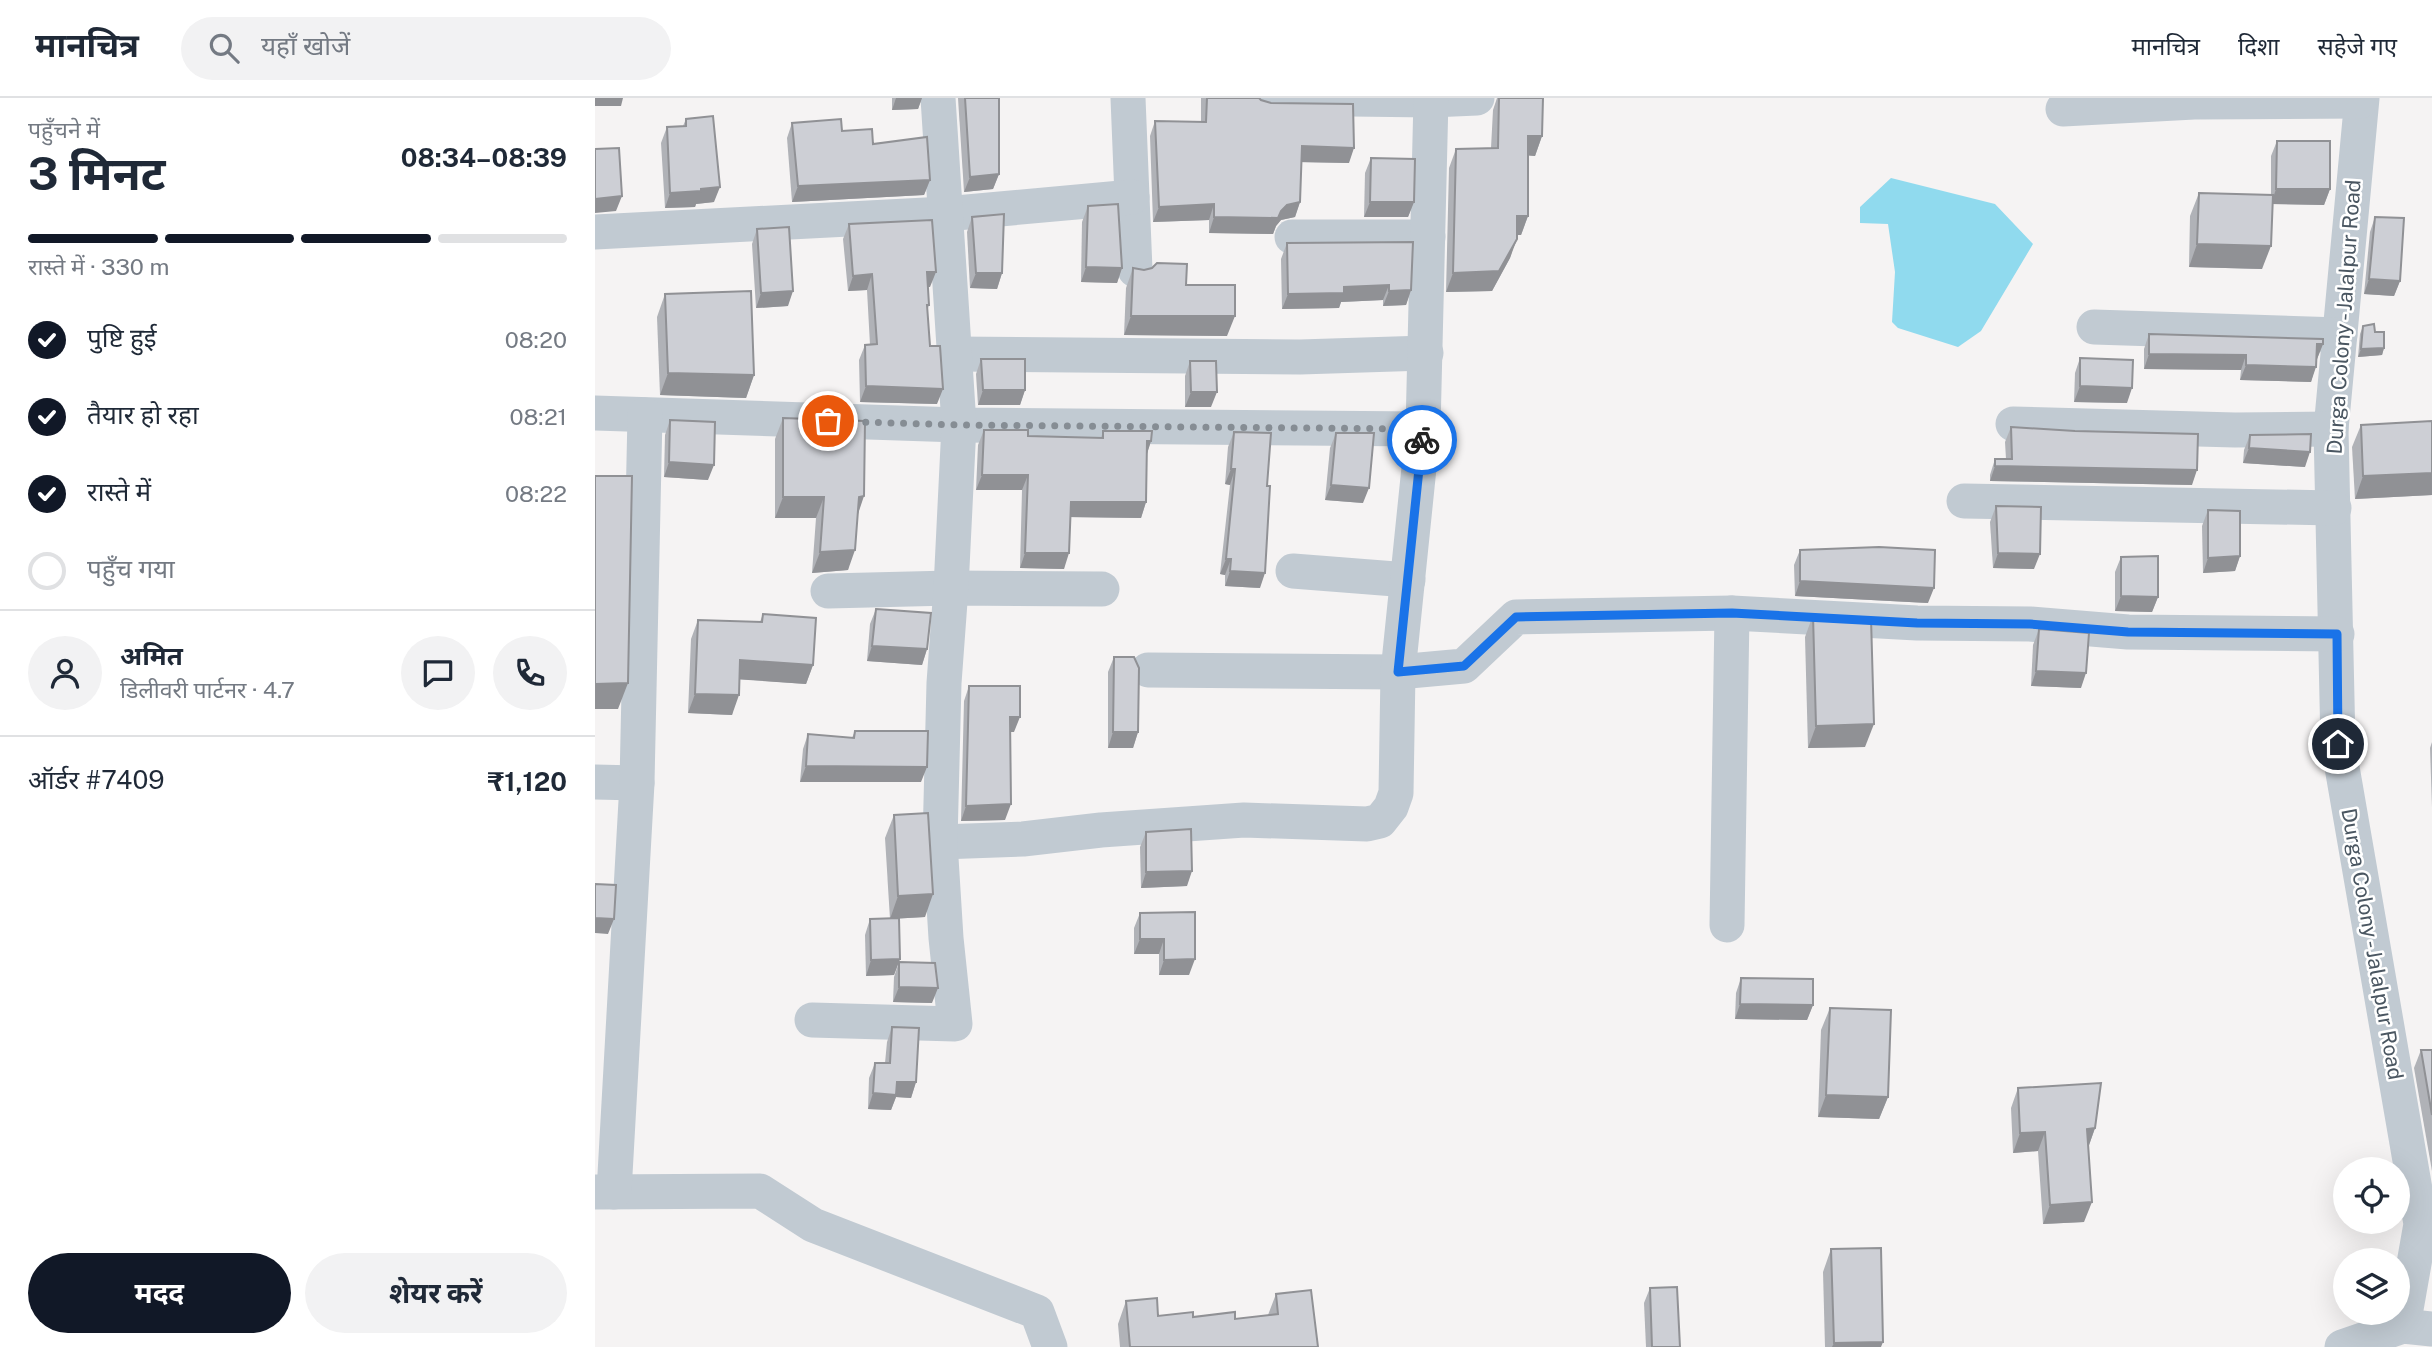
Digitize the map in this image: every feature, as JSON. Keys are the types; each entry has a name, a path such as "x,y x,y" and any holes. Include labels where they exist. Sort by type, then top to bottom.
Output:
{"street":[{"path":"812,1020 955,1024 940,842 944,683 959,425 938,98"},
{"path":"1128,98 1135,270"},
{"path":"1266,98 1477,98"},
{"path":"940,842 1023,839 1101,830 1244,820 1367,824 1380,821 1391,807 1396,793 1398,672 1423,429 1431,99"},
{"path":"2063,109 2194,102 2362,100"},
{"name":"Durga Colony - Jalalpur Road","path":"2362,100 2331,429 2338,744 2421,1224 2418,1328"},
{"path":"595,232 945,214 1132,197"},
{"path":"1292,237 1428,237"},
{"path":"2094,327 2340,335"},
{"path":"954,354 1300,357 1426,353"},
{"path":"595,413 959,425 1423,429"},
{"path":"645,415 637,783 605,1192 759,1191 813,1225 1037,1312 1050,1347"},
{"path":"2013,424 2235,430 2331,429"},
{"path":"1963,502 2334,508"},
{"path":"1293,571 1408,580"},
{"path":"828,591 951,588 1102,589"},
{"path":"1148,670 1398,672 1464,666 1516,617 1732,613 1917,623 2030,624 2128,632 2337,634"},
{"path":"1727,925 1732,613"},
{"path":"595,782 637,783"},
{"path":"2341,1347 2418,1328"}],"water":[{"path":"1891,178 1995,204 2033,244 1981,331 1958,347 1898,328 1892,322 1895,272 1888,224 1860,223 1860,207"}],"building":[{"path":"965,98 999,98 999,174 970,177"},
{"path":"1207,98 1259,98 1271,103 1353,104 1354,148 1302,146 1300,202 1287,205 1278,218 1214,217 1214,204 1159,207 1155,121 1206,122"},
{"path":"1499,98 1543,98 1542,136 1528,136 1528,216 1517,216 1517,239 1499,271 1453,273 1456,149 1498,148"},
{"path":"713,116 720,187 670,193 667,127 686,126 686,119"},
{"path":"841,119 842,131 872,129 873,144 927,137 930,180 798,186 792,123"},
{"path":"2277,141 2330,141 2330,189 2276,189"},
{"path":"619,148 622,196 595,199 595,149"},
{"path":"1371,158 1415,159 1414,202 1370,202"},
{"path":"2199,193 2273,195 2271,246 2197,244"},
{"path":"1118,204 1122,268 1086,267 1088,206"},
{"path":"1004,214 1002,273 976,273 972,217"},
{"path":"2375,217 2404,218 2400,281 2369,279"},
{"path":"932,220 936,272 927,272 927,305 930,346 940,346 943,389 866,386 865,345 877,344 872,274 853,276 849,224"},
{"path":"789,227 793,291 761,293 757,229"},
{"path":"1413,242 1411,290 1389,291 1389,285 1344,287 1344,293 1288,294 1287,243"},
{"path":"1157,263 1187,264 1186,285 1235,285 1235,316 1131,316 1133,268 1144,270"},
{"path":"751,291 754,375 668,373 665,294"},
{"path":"2374,324 2375,332 2384,332 2384,348 2361,349 2363,326"},
{"path":"2149,334 2323,339 2323,344 2317,344 2316,367 2246,365 2246,355 2149,354"},
{"path":"2080,358 2133,360 2132,388 2080,386"},
{"path":"981,359 1025,359 1025,390 983,390"},
{"path":"1190,361 1216,361 1217,392 1191,392"},
{"path":"783,418 865,421 864,496 859,497 855,550 820,552 824,497 783,497"},
{"path":"670,420 715,422 714,465 669,462"},
{"path":"2432,421 2432,473 2363,476 2361,425"},
{"path":"2011,427 2198,434 2197,470 1995,466 1995,459 2012,459"},
{"path":"984,430 1028,430 1028,436 1103,438 1103,431 1152,431 1151,441 1147,441 1146,502 1071,502 1069,553 1025,553 1028,475 982,475"},
{"path":"1234,432 1271,433 1265,573 1230,571 1231,559 1226,559 1235,469 1231,469"},
{"path":"1336,433 1374,433 1369,488 1331,485"},
{"path":"2311,434 2310,452 2249,448 2250,435"},
{"path":"595,476 632,476 628,683 595,684"},
{"path":"1996,506 2041,507 2040,554 1998,553"},
{"path":"2208,510 2240,511 2240,556 2208,558"},
{"path":"1879,547 1935,550 1934,588 1800,581 1800,550"},
{"path":"2158,556 2158,597 2121,596 2121,557"},
{"path":"876,609 931,613 927,649 872,646"},
{"path":"763,614 816,618 813,665 740,660 739,695 695,694 698,620 762,622"},
{"path":"1813,615 1871,618 1874,724 1816,726"},
{"path":"2039,629 2089,633 2086,673 2036,671"},
{"path":"1114,657 1134,657 1139,668 1138,732 1113,732"},
{"path":"969,686 1020,686 1020,717 1010,717 1011,804 966,806"},
{"path":"855,731 928,731 927,767 806,766 808,734 854,738"},
{"path":"928,813 933,894 898,896 894,815"},
{"path":"1191,829 1192,871 1146,872 1146,832"},
{"path":"595,884 616,885 614,919 595,918"},
{"path":"1195,912 1195,959 1164,960 1164,939 1140,939 1140,913"},
{"path":"899,918 900,959 871,960 870,919"},
{"path":"899,962 935,963 938,988 899,987"},
{"path":"1741,978 1813,979 1813,1005 1740,1004"},
{"path":"1830,1008 1891,1010 1888,1097 1826,1095"},
{"path":"892,1027 919,1028 916,1082 897,1082 896,1095 873,1093 875,1063 890,1063"},
{"path":"2421,1050 2432,1050 2432,1115"},
{"path":"2101,1083 2095,1128 2087,1129 2092,1202 2050,1205 2045,1132 2020,1133 2018,1088"},
{"path":"1881,1248 1883,1342 1834,1343 1831,1249"},
{"path":"1677,1287 1680,1347 1652,1347 1650,1288"},
{"path":"1311,1290 1318,1347 1130,1347 1126,1301 1157,1298 1158,1316 1193,1312 1193,1317 1235,1312 1235,1319 1278,1314 1276,1294"}],"way so far":[{"path":"828,421 959,425 1423,429 1422,440"}],"route":[{"path":"1422,440 1398,672 1464,666 1516,617 1732,613 1917,623 2030,624 2128,632 2337,634 2338,744"}]}
